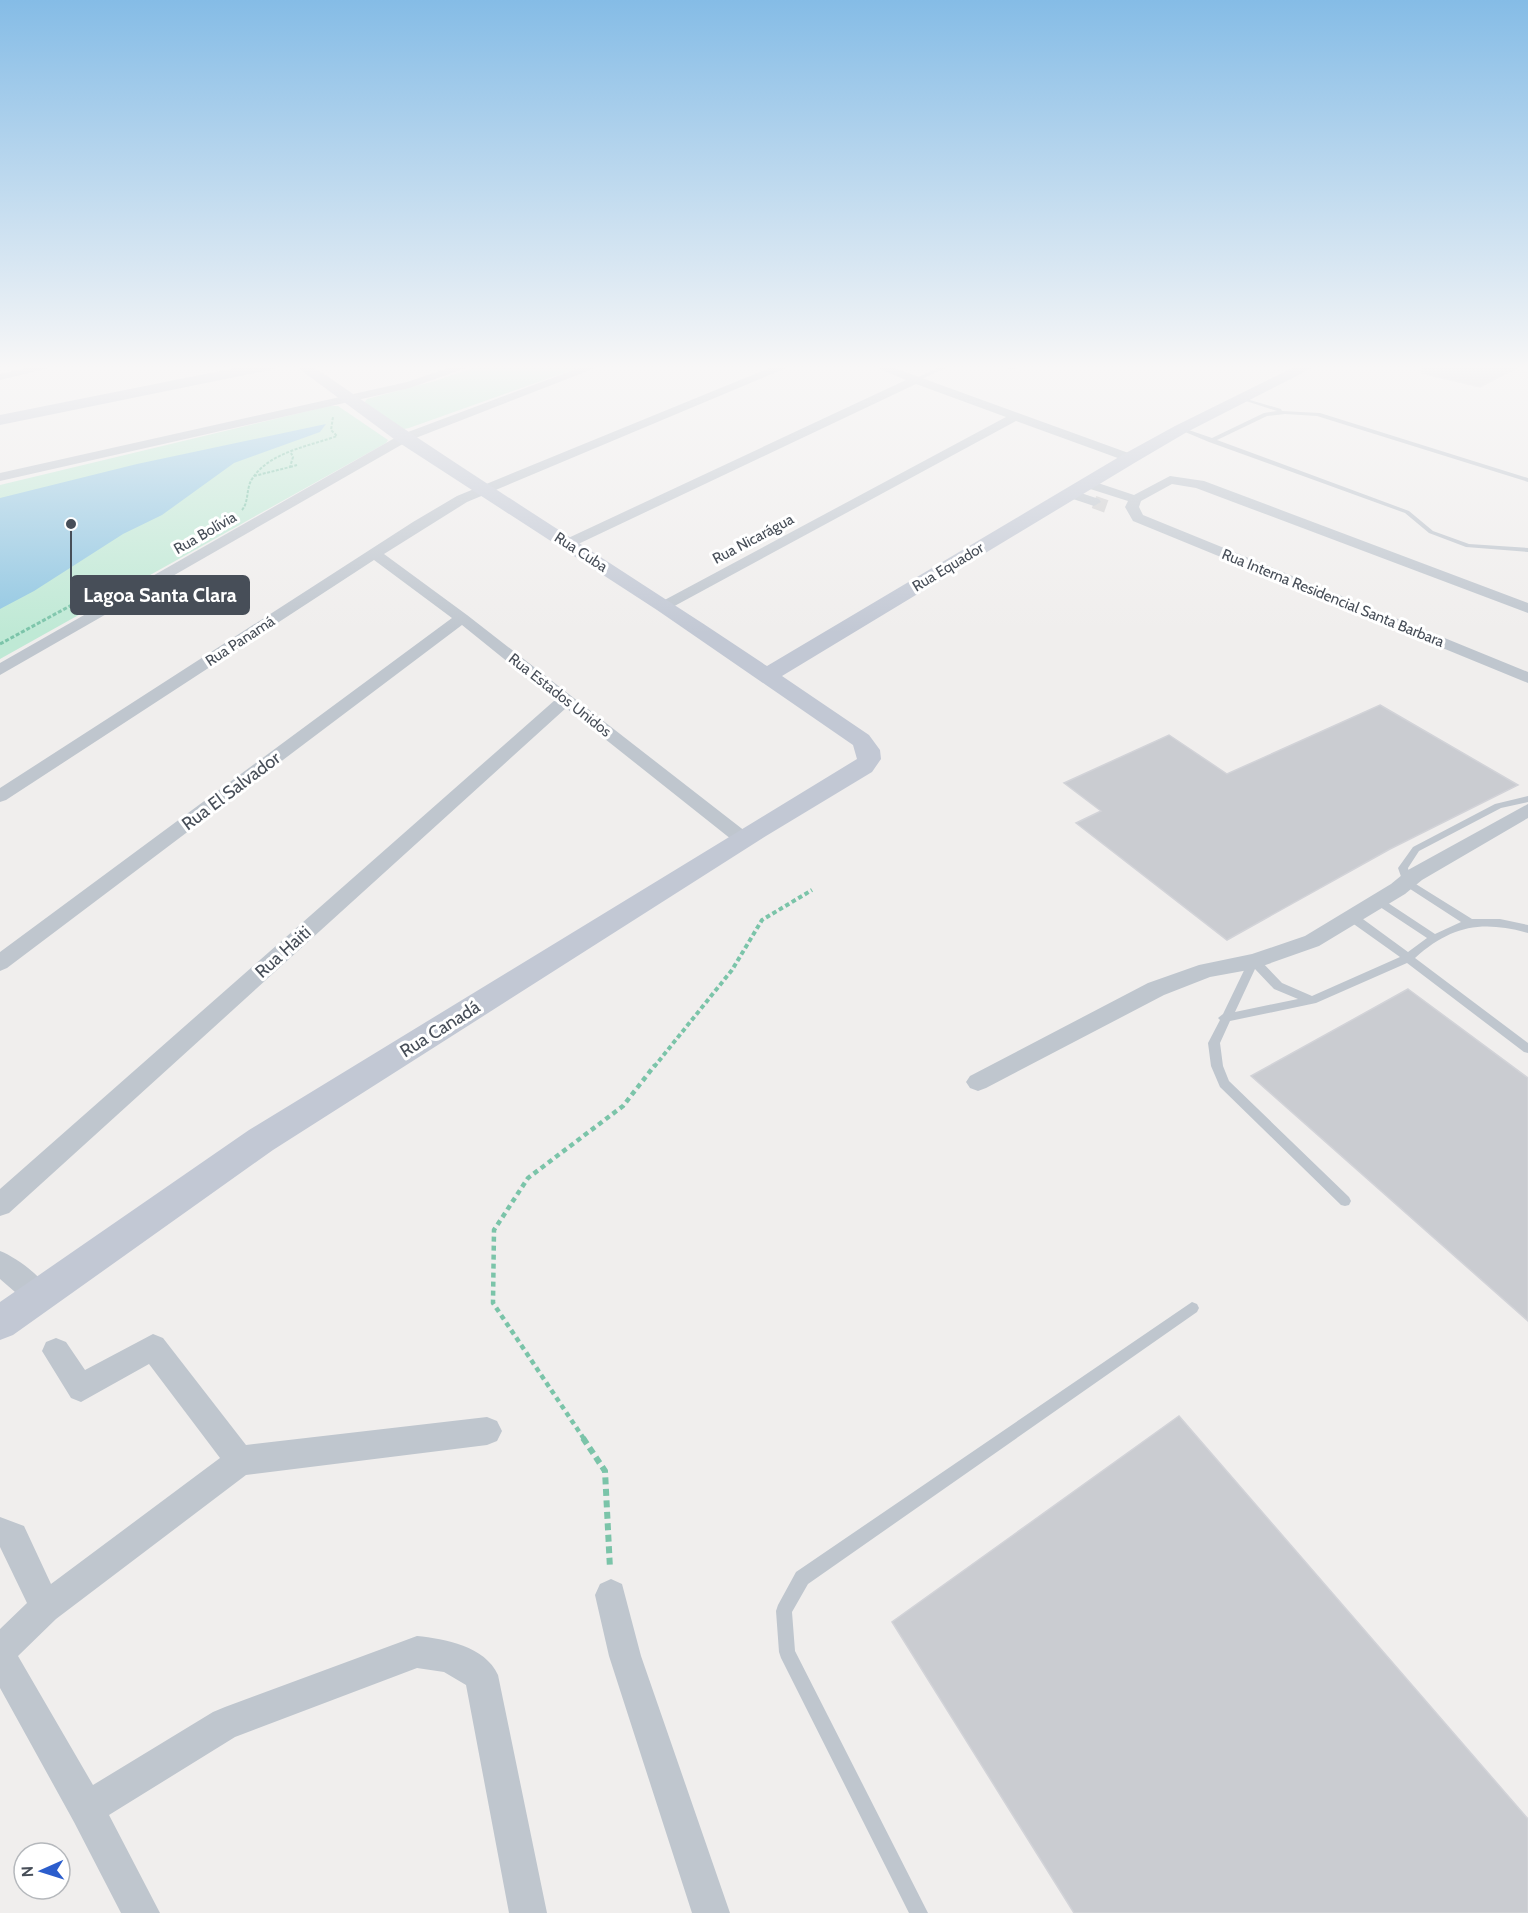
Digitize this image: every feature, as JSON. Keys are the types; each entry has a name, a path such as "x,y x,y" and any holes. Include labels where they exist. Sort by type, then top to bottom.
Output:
{"main road":[{"name":"Rua Cuba","path":"429,454 569,543 861,740"},
{"name":"Rua Equador","path":"767,676 1085,493 1137,454"},
{"name":"Rua Canadá","path":"0,1323 261,1140 743,839 863,767 869,759 868,750 861,740"}],"street":[{"path":"0,477 100,454"},
{"name":"Rua Bolívia","path":"0,670 376,454"},
{"name":"Rua Panamá","path":"0,796 462,499 573,454"},
{"path":"569,543 757,454"},
{"name":"Rua Nicarágua","path":"664,606 945,454"},
{"path":"1120,454 1130,458"},
{"path":"1138,518 1132,507 1136,499 1170,480 1199,484 1528,608"},
{"path":"1085,493 1136,499"},
{"name":"Rua Interna Residencial Santa Barbara","path":"1118,510 1528,678"},
{"name":"Rua Estados Unidos","path":"375,554 462,618 743,839"},
{"name":"Rua El Salvador","path":"0,963 462,618"},
{"name":"Rua Haiti","path":"0,1205 566,699"},
{"path":"978,1082 1156,989 1207,970 1254,961 1312,941 1407,883 1415,875 1528,810"},
{"path":"0,1263 39,1296"},
{"path":"56,1352 81,1388 153,1347 240,1461"},
{"path":"0,1651 45,1608 240,1461 487,1431"},
{"path":"0,1532 13,1537 45,1608"},
{"path":"611,1595 625,1656 711,1913"},
{"path":"87,1809 225,1724 417,1652 449,1656 481,1675 528,1913"},
{"path":"0,1656 87,1809 141,1913"}],"lane":[{"path":"1248,454 1407,512 1431,532 1468,546 1528,550"},
{"path":"1448,454 1528,480"},
{"path":"1470,923 1407,883 1403,868 1416,849 1498,806 1528,799"},
{"path":"1378,901 1435,939"},
{"path":"1352,917 1528,1049"},
{"path":"1224,1018 1312,1000 1408,958 1435,939 1470,923 1508,924 1528,929"},
{"path":"1312,1000 1278,986 1254,961 1224,1018 1214,1043 1217,1066 1224,1084 1345,1201"},
{"path":"919,1913 787,1652 784,1611 802,1578 1192,1308"}],"path":[{"path":"237,514 245,507 247,491 254,476 270,463 288,454"},
{"path":"290,467 292,454"},
{"path":"254,476 297,465"},
{"path":"0,644 93,593"},
{"path":"611,1595 605,1471 493,1303 494,1230 528,1178 623,1106 732,970 762,920 812,890"}],"green space":[{"path":"128,454 366,454 0,659 0,485"}],"water":[{"path":"183,454 258,454 234,463 162,515 123,534 34,591 0,609 0,498"}],"building":[{"path":"1380,705 1518,785 1390,849 1227,940 1076,823 1101,811 1064,783 1169,735 1227,774"},
{"path":"1408,989 1528,1078 1528,1321 1251,1076"},
{"path":"1179,1416 1528,1819 1528,1913 1074,1913 892,1622"}],"tunnel":[{"path":"1094,502 1108,507"}],"place":[{"name":"Lagoa Santa Clara","path":"71,524"}]}
